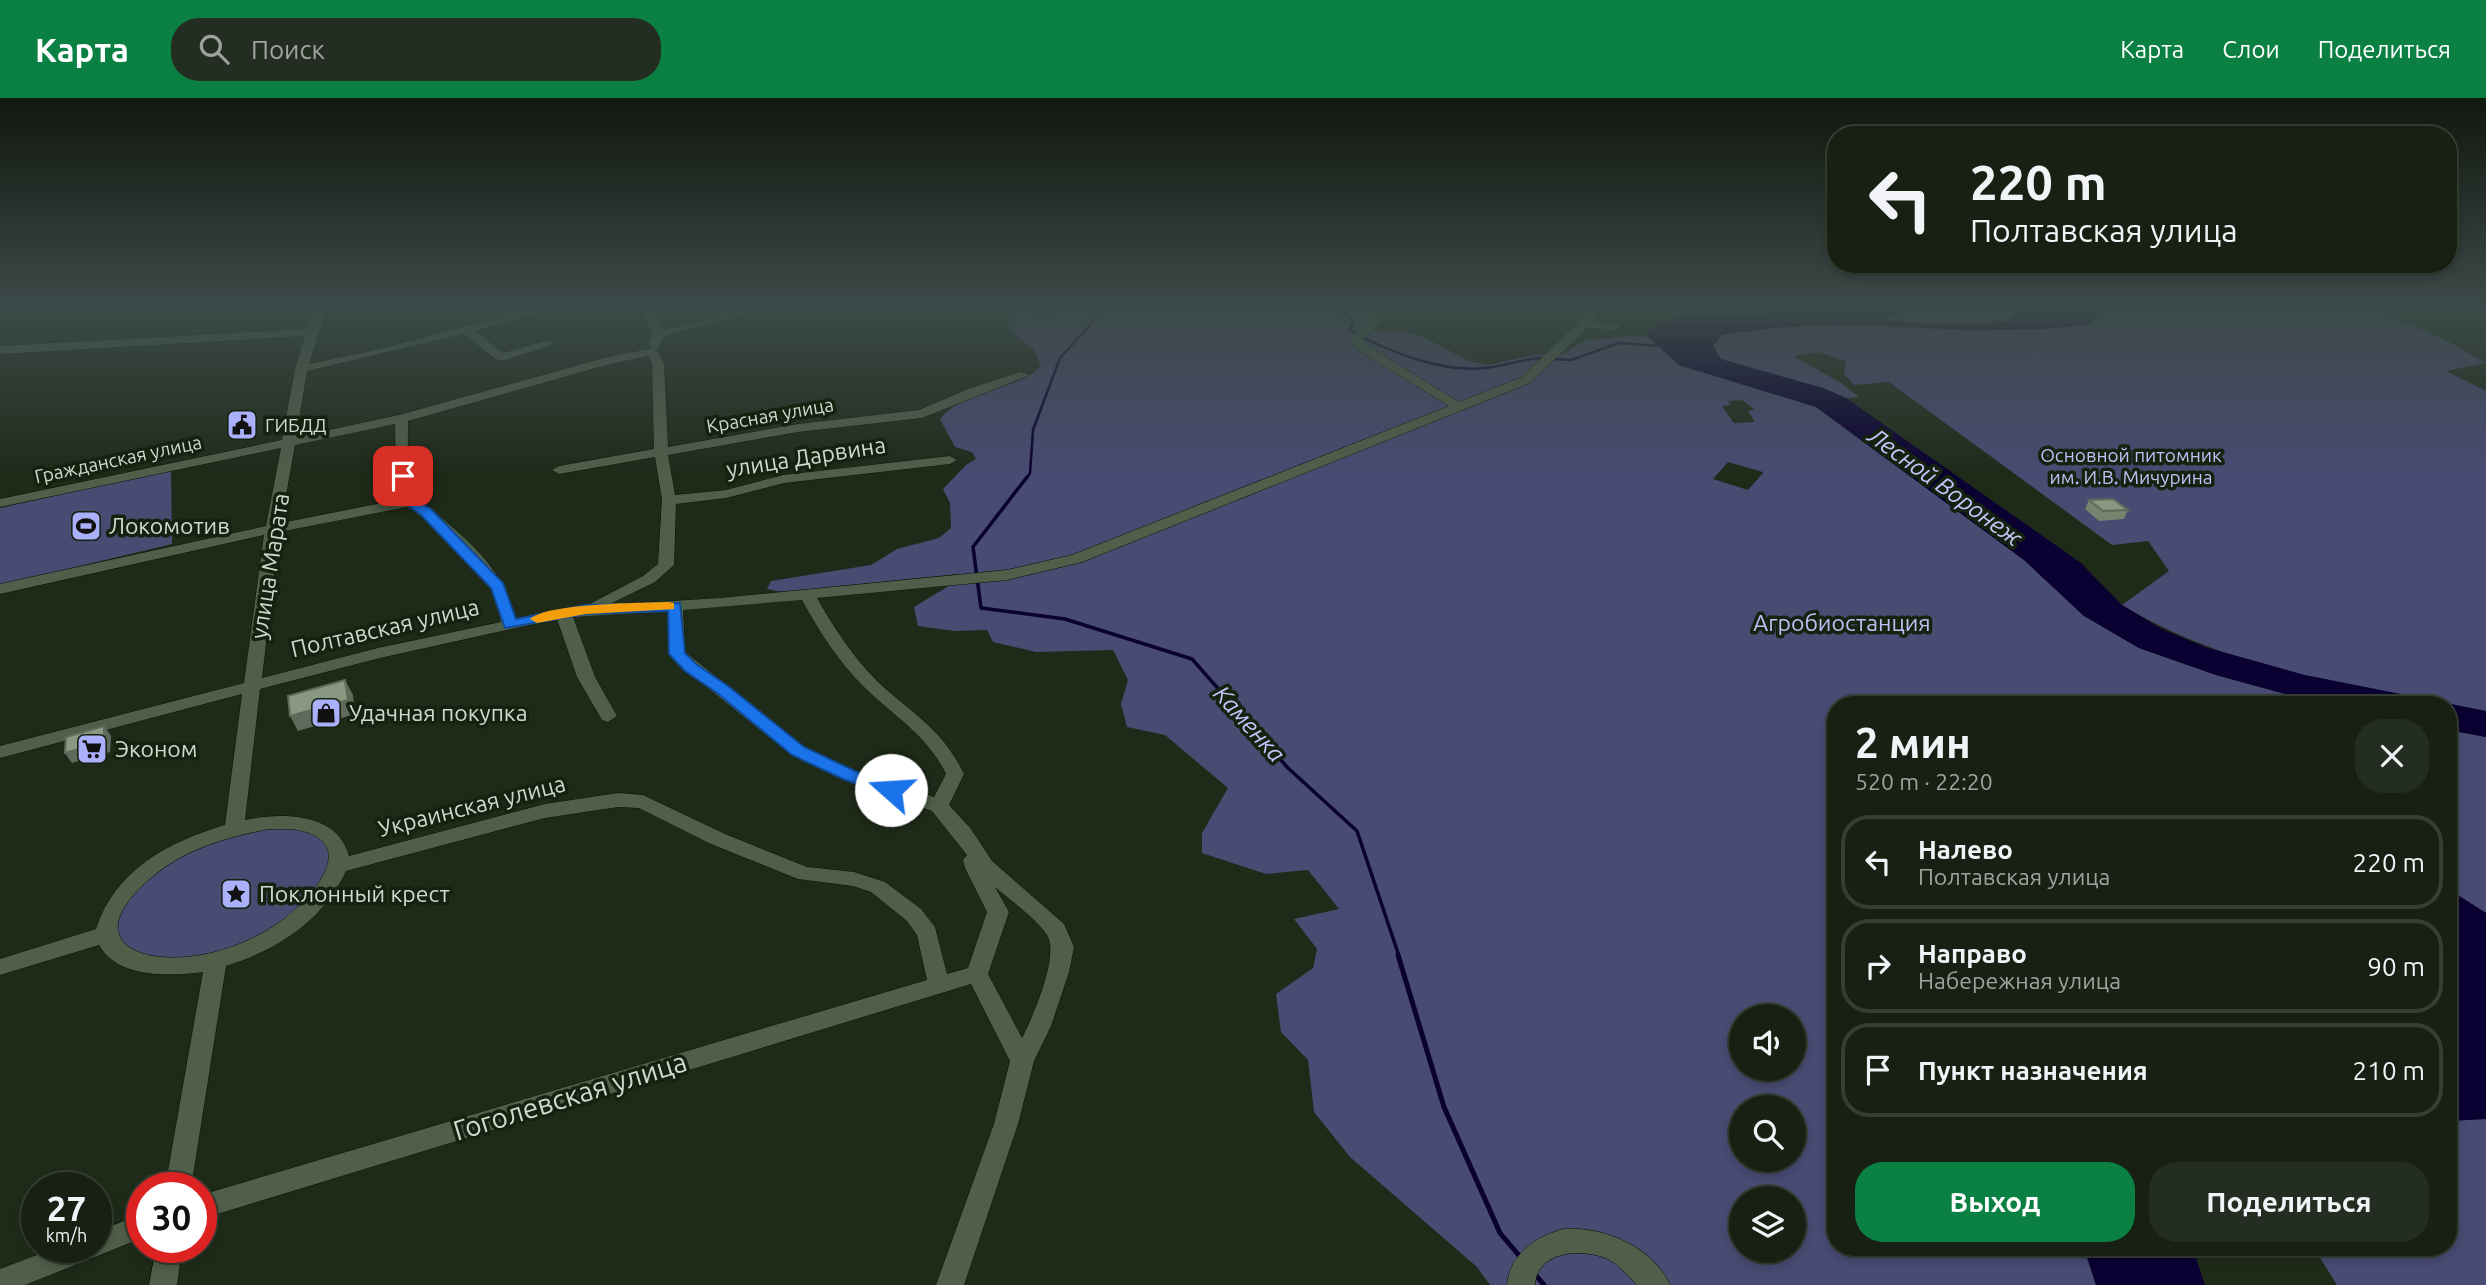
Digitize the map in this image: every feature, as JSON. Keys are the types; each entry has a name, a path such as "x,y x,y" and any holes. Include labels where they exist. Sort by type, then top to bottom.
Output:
{"street":[{"name":"улица Марата","path":"234,828 272,529 280,504 303,362"},
{"path":"301,369 329,362"},
{"path":"510,625 498,586 426,512 410,502 403,476 401,425 603,362"},
{"path":"586,610 649,579 666,565 669,500 660,451 658,362"},
{"path":"1387,362 1457,406"},
{"name":"Полтавская улица","path":"0,752 251,685 563,613 807,595 1007,575 1077,559 1526,380 1546,362"},
{"name":"Красная улица","path":"559,470 836,423 922,414 981,388 1024,375"},
{"name":"Гражданская улица","path":"0,503 343,432 401,425"},
{"name":"улица Дарвина","path":"669,500 726,494 783,480 950,460"},
{"path":"0,589 272,529 410,502"},
{"path":"807,595 849,659 871,685 924,726 944,749 955,774 939,806"},
{"path":"675,606 677,654 798,751 849,775 939,806 985,866 1056,930 1063,947 1040,1026 1021,1060 1006,1124 950,1285"},
{"path":"563,613 586,677 608,716"},
{"name":"Украинская улица","path":"339,866 545,811 618,800 643,802 718,839 805,874 854,879 878,887 914,915 926,933 939,986"},
{"path":"269,822 300,823 323,831 337,846 339,866 330,887 312,908 285,929 252,948 216,961 183,968 152,968 128,962 113,950 107,934 113,910 132,885 161,861 196,842 234,828 269,822"},
{"path":"972,846 975,868 998,912 977,974 1021,1060"},
{"path":"0,967 107,934"},
{"path":"181,1172 216,961"},
{"name":"Гоголевская улица","path":"217,1202 977,974"},
{"path":"1521,1285 1521,1275 1541,1251 1559,1241 1592,1242 1621,1253 1656,1285"},
{"path":"0,1282 48,1263"},
{"path":"163,1285 167,1263"}],"green space":[{"name":"Агробиостанция","path":"1039,362 1473,362 1488,365 1500,362 1676,362 1816,407 2024,560 2084,616 2139,648 2216,675 2292,696 1827,696 1827,1256 2087,1256 2096,1285 1490,1285 1477,1267 1350,1157 1314,1112 1308,1060 1281,1032 1276,994 1313,968 1317,949 1294,919 1339,909 1308,870 1266,874 1202,853 1202,833 1228,788 1165,735 1127,727 1121,704 1128,680 1113,650 1036,652 993,642 987,630 955,631 918,626 914,607 957,581 958,574 783,592 767,589 771,581 871,565 897,549 939,538 951,528 950,503 943,489 966,465 976,459 972,452 955,447 940,419 963,401 1030,375 1041,366","holes":["1742,400 1755,410 1748,411 1755,422 1734,423 1722,406 1731,405 1728,401","1728,462 1763,472 1748,490 1713,479"]},
{"path":"1731,362 1804,362 1841,383 1859,397 1846,398 1823,388"},
{"name":"Основной питомник им. И.В. Мичурина","path":"1846,362 2485,362 2446,371 2486,391 2486,711 2457,706 2457,696 2404,696 2299,674 2253,662 2164,628 2122,605 2169,571 2148,541 2112,545 1889,382 1854,385 1844,374"},
{"name":"Локомотив","path":"171,470 172,544 0,585 0,508"},
{"path":"2457,732 2486,737 2486,913 2457,895"},
{"path":"269,822 323,831 339,866 285,929 182,968 113,950 113,910 161,861"},
{"path":"2486,1119 2486,1285 2337,1285 2319,1256 2457,1256 2457,1121"}],"water":[{"name":"Лесной Воронеж","path":"1676,362 1733,362 1823,388 1846,398 2081,563 2122,605 2162,629 2205,647 2305,675 2411,696 2292,696 2216,675 2139,648 2084,616 2024,560 1816,407"},
{"name":"Лесной Воронеж","path":"2457,705 2486,711 2486,737 2457,732"},
{"path":"2457,895 2486,913 2486,1119 2457,1121"},
{"path":"2087,1256 2195,1256 2205,1285 2096,1285"}],"building":[{"path":"2113,499 2128,510 2103,511 2089,500"},
{"path":"345,680 348,700 290,716 288,696"},
{"path":"104,726 104,742 65,753 66,737"}],"waterway":[{"name":"Каменка","path":"1026,479 1030,473 1033,430 1058,362"},
{"path":"1427,362 1468,369 1515,362"},
{"name":"Каменка","path":"1027,477 973,547 981,608 1065,619 1192,659 1288,768 1357,831 1399,956"},
{"name":"Каменка","path":"1398,955 1444,1107 1500,1233 1522,1259"},
{"name":"Каменка","path":"1534,1273 1544,1285"}],"slow traffic":[{"path":"537,619 586,610 668,606"}],"place":[{"name":"ГИБДД","path":"242,425"},
{"name":"Локомотив","path":"86,526"},
{"name":"Удачная покупка","path":"326,713"},
{"name":"Эконом","path":"92,749"},
{"name":"Поклонный крест","path":"236,894"}],"route":[{"path":"403,476 410,502 426,512 498,586 510,625 586,610 675,606 677,654 690,667 723,689 798,751 849,775 891,790"}]}
